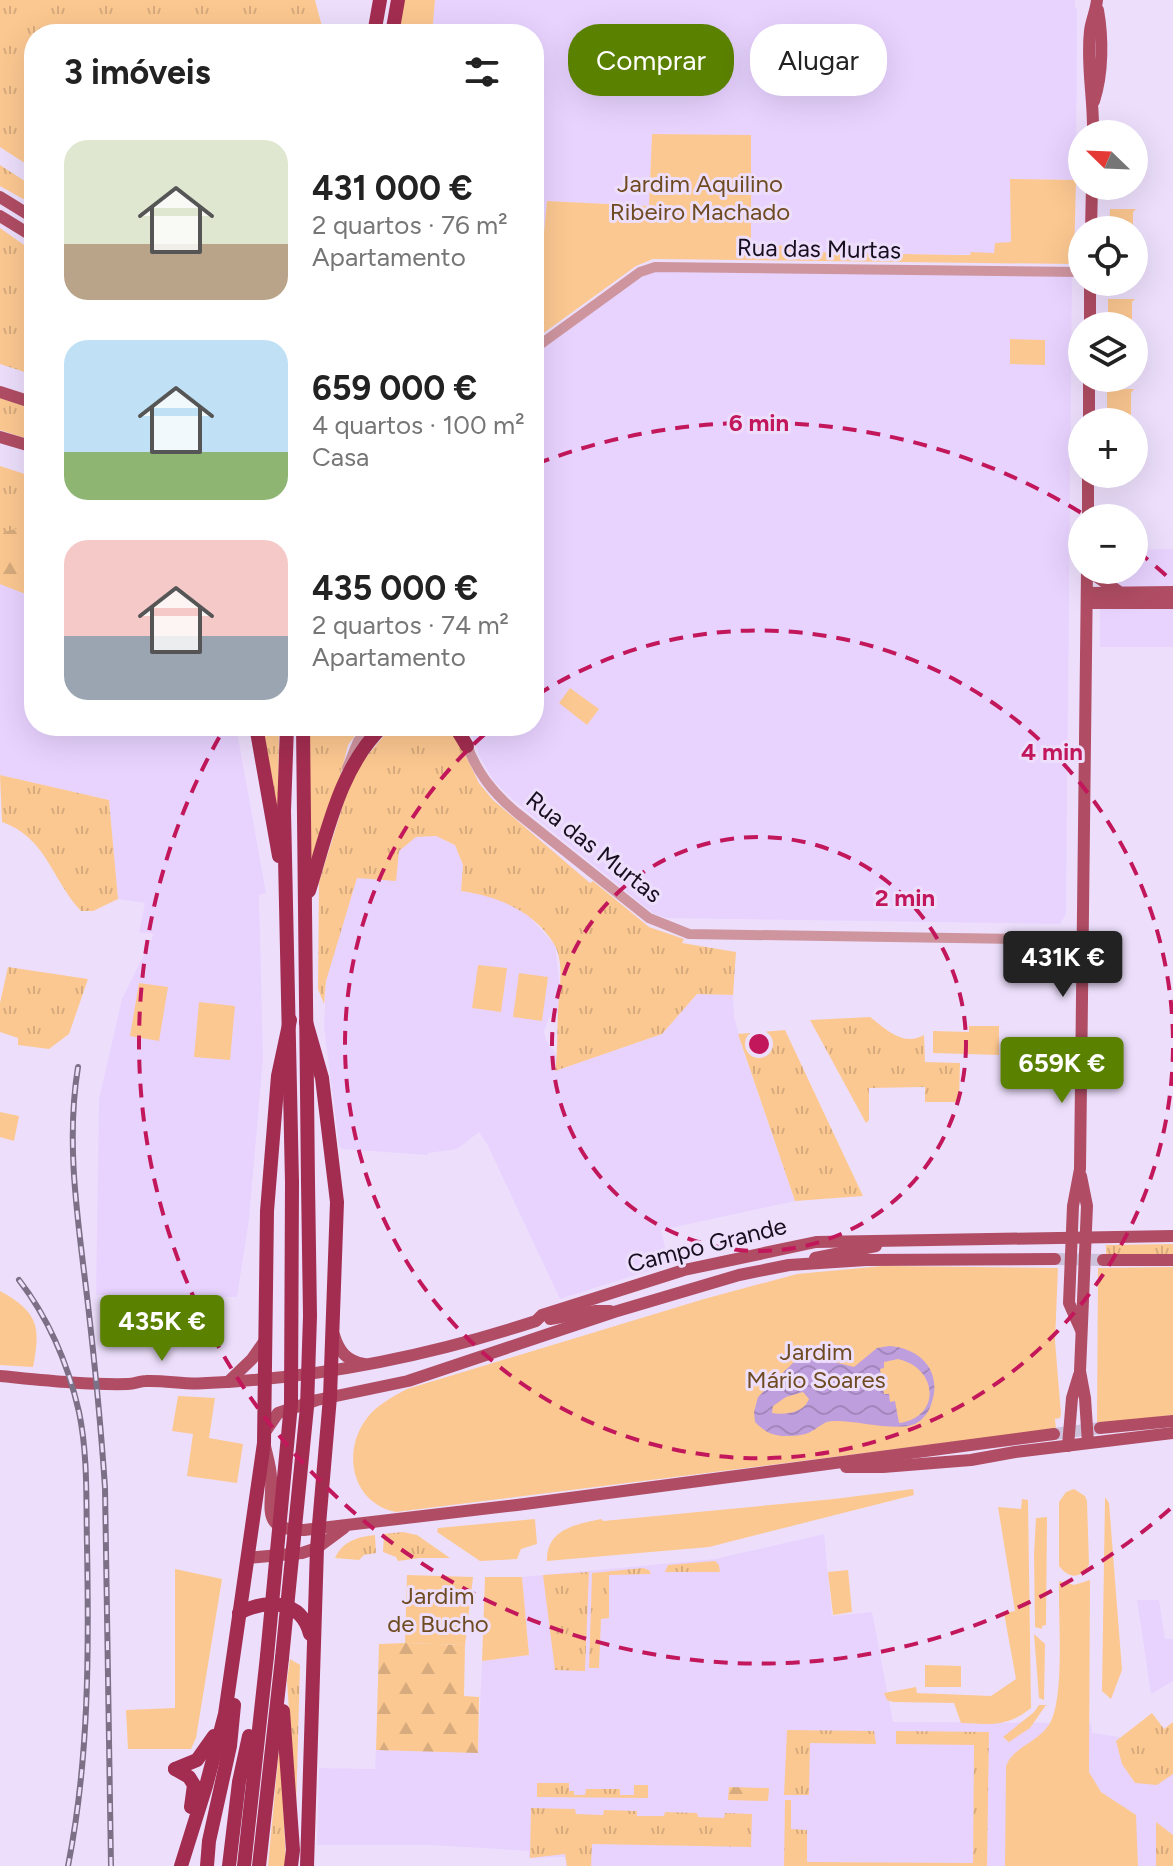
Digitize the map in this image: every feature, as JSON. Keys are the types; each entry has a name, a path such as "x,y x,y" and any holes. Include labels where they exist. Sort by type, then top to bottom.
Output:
{"highway":[{"path":"376,24 380,0"},
{"path":"394,24 398,0"},
{"path":"258,736 286,895"},
{"path":"244,1866 291,1404 287,736"},
{"path":"259,1866 307,1407 303,736"},
{"path":"306,903 343,786 358,755 374,736"},
{"path":"462,736 467,746"},
{"path":"182,1860 225,1714 265,1438 267,1211 278,1076 290,1020"},
{"path":"306,1022 322,1078 336,1190 330,1397 317,1548 307,1866"},
{"path":"239,1613 253,1606 274,1603 290,1607 305,1619 313,1651"},
{"path":"207,1866 209,1841 230,1746 235,1698 233,1657"},
{"path":"280,1677 293,1850 291,1866"},
{"path":"229,1866 241,1773 263,1686"},
{"path":"182,1860 185,1825 195,1791 189,1777 175,1769 203,1755 225,1714"}],"main road":[{"path":"1093,120 1094,101 1089,84 1090,29 1097,2"},
{"path":"0,197 24,212"},
{"path":"0,216 24,231"},
{"path":"0,392 24,400"},
{"path":"0,437 24,444"},
{"path":"1087,584 1080,1169 1087,1206 1079,1237 1080,1371 1088,1443"},
{"path":"1108,584 1118,591"},
{"path":"1087,598 1118,591 1173,592"},
{"path":"1087,598 1173,603"},
{"name":"Campo Grande","path":"0,1376 132,1384 142,1381 198,1384 368,1365 465,1343 536,1321 542,1315 611,1292 723,1261 816,1242 1173,1236"},
{"path":"789,1265 901,1240"},
{"name":"Campo Grande","path":"265,1438 278,1413 330,1397 408,1381 614,1312 739,1275 789,1265 866,1260 1055,1259"},
{"path":"1103,1260 1173,1260"},
{"path":"536,1321 596,1311 614,1312"},
{"path":"332,1332 343,1355 355,1363 368,1365"},
{"path":"228,1382 252,1359 266,1339"},
{"path":"1068,1446 1072,1398 1080,1371"},
{"path":"1100,1428 1173,1421"},
{"path":"820,1467 883,1467 971,1460 1173,1433"},
{"path":"265,1438 271,1478 269,1506 274,1520 288,1529 345,1527 1054,1434"},
{"path":"247,1558 302,1553 317,1548 345,1527"}],"street":[{"name":"Rua das Murtas","path":"544,342 640,272 655,267 1068,272"},
{"path":"343,786 354,749 364,736"},
{"name":"Rua das Murtas","path":"467,746 489,786 517,813 649,918 689,934 1082,940"}],"shaded area":[{"path":"435,0 1075,0 1076,120 1068,120 1068,180 1011,179 1011,243 995,253 805,252 805,246 751,245 652,134 649,206 547,201 544,229 544,24 433,24"},
{"path":"656,271 1068,275 1068,296 1072,296 1072,312 1068,312 1068,392 1071,392 1071,408 1068,408 1066,914 1060,924 666,918 654,914 493,780 473,736 544,736 544,348 643,276"},
{"path":"1173,549 1173,647 1100,647 1100,584 1148,584 1148,550"},
{"path":"0,584 24,593 24,736 238,736 266,893 259,895 263,1059 249,1219 237,1297 96,1295 99,1099 122,999 154,934 139,932 145,903 118,899 109,800 0,775"},
{"path":"436,836 455,845 463,865 461,891 484,894 510,904 530,917 555,945 561,997 558,1013 549,1018 544,1031 557,1056 555,1071 662,1034 697,994 733,995 734,1016 742,1047 795,1201 661,1230 666,1252 648,1257 651,1270 560,1299 479,1132 457,1149 428,1155 342,1149 324,1027 326,981 343,919 357,878 415,837"},
{"path":"824,1534 832,1616 872,1612 893,1722 1091,1723 1092,1733 1173,1745 1173,1866 566,1866 565,1857 529,1858 529,1851 431,1845 317,1845 319,1768 375,1769 376,1750 478,1752 482,1661 529,1655 522,1577 715,1559"},
{"path":"1137,1600 1159,1600 1165,1639 1173,1639 1173,1681 1151,1694"}],"green space":[{"path":"0,0 315,0 321,24 24,24 24,163 0,147"},
{"path":"404,0 435,0 433,24 399,24"},
{"name":"Jardim Aquilino Ribeiro Machado","path":"652,134 751,135 751,245 805,246 806,252 994,253 995,243 1011,242 1010,179 1068,180 1068,200 1076,200 1075,216 1068,216 1068,264 653,259 636,266 544,333 547,201 649,206"},
{"path":"0,165 24,181 24,199 0,186"},
{"path":"1110,209 1136,209 1133,216 1110,216"},
{"path":"0,228 24,245 24,372 0,364"},
{"path":"1108,299 1135,299 1132,312 1108,312"},
{"path":"1010,339 1045,340 1045,365 1010,364"},
{"path":"1107,392 1132,392 1131,408 1107,408"},
{"path":"0,398 24,406 24,438 0,430"},
{"path":"0,466 24,474 24,593 0,584"},
{"path":"24,527 24,593 0,584 0,533"},
{"path":"570,688 599,709 587,725 559,703"},
{"path":"264,736 279,736 278,825"},
{"path":"310,736 355,736 348,745 310,868"},
{"path":"384,736 456,736 479,783 493,800 590,883 593,881 649,927 684,939 682,943 736,952 733,995 697,994 662,1034 555,1071 560,977 554,944 536,922 514,907 461,891 463,865 455,845 436,836 416,837 399,851 396,881 357,878 326,981 324,1004 318,989 319,882 353,773"},
{"path":"0,775 109,800 118,899 93,911 81,911 39,849 17,829 2,822"},
{"path":"478,965 507,968 501,1012 472,1008"},
{"path":"8,967 88,979 69,1034 49,1049 18,1045 18,1038 0,1032 0,1003"},
{"path":"519,973 548,977 542,1021 513,1017"},
{"path":"139,983 168,987 159,1041 130,1036"},
{"path":"199,1002 235,1006 230,1060 194,1057"},
{"path":"870,1017 902,1038 924,1035 925,1062 960,1063 959,1102 925,1102 925,1087 869,1088 869,1120 866,1123 810,1020"},
{"path":"969,1026 999,1026 999,1055 933,1053 933,1031 969,1032"},
{"path":"785,1030 863,1196 795,1201 738,1034"},
{"path":"0,1112 19,1116 14,1141 0,1137"},
{"path":"1173,1244 1173,1254 1106,1254 1106,1245"},
{"name":"Jardim Mário Soares","path":"883,1266 1058,1268 1055,1341 1061,1414 1060,1418 1055,1419 1056,1429 396,1512 381,1507 369,1498 355,1474 354,1446 359,1431 380,1405 407,1389 797,1274"},
{"path":"1173,1267 1173,1415 1097,1424 1098,1268"},
{"path":"0,1291 22,1306 34,1322 37,1341 33,1367 0,1365"},
{"path":"178,1396 215,1398 209,1438 243,1444 237,1483 187,1476 193,1434 172,1431"},
{"path":"913,1489 914,1495 709,1547 547,1561 548,1550 557,1535 573,1526 601,1519"},
{"path":"1074,1489 1087,1501 1089,1565 1074,1576 1059,1566 1059,1502 1066,1492"},
{"path":"1105,1497 1109,1503 1122,1670 1111,1699 1102,1691"},
{"path":"1022,1499 1028,1500 1031,1708 1006,1722 961,1723 954,1703 887,1700 884,1693 916,1687 917,1693 991,1696 1016,1679 1004,1613 1015,1611 998,1507 1021,1509"},
{"path":"1047,1517 1046,1625 1042,1629 1035,1627 1034,1554 1036,1518"},
{"path":"535,1519 537,1544 521,1549 517,1559 480,1561 437,1532 438,1528"},
{"path":"403,1532 417,1535 450,1558 398,1561 396,1557 383,1552 384,1534"},
{"path":"375,1535 376,1553 364,1555 359,1560 335,1558 351,1541"},
{"path":"715,1561 720,1572 665,1572 668,1565"},
{"path":"643,1568 651,1574 609,1575 609,1618 601,1619 599,1668 589,1668 592,1573"},
{"path":"175,1569 222,1579 196,1738 191,1749 128,1749 126,1710 175,1708"},
{"path":"848,1570 852,1612 833,1615 828,1572"},
{"path":"589,1572 585,1671 555,1670 543,1575"},
{"name":"Jardim de Bucho","path":"407,1575 473,1577 465,1645 405,1643"},
{"path":"485,1577 522,1577 529,1655 482,1661"},
{"path":"1090,1580 1089,1772 1101,1792 1136,1815 1138,1866 1005,1866 1006,1766 1015,1754 1040,1735 1050,1723 1055,1710 1060,1654 1059,1581 1074,1585"},
{"path":"1034,1634 1045,1644 1044,1700 1039,1698"},
{"path":"379,1644 465,1645 464,1696 479,1697 478,1753 376,1750"},
{"path":"290,1659 300,1665 296,1811 287,1681"},
{"path":"925,1665 961,1666 961,1687 925,1687"},
{"path":"1039,1705 1046,1705 1030,1728 1009,1742 1003,1737 1034,1712"},
{"path":"1152,1713 1164,1729 1173,1722 1173,1774 1157,1785 1135,1783 1122,1764 1116,1741"},
{"path":"787,1730 874,1731 876,1744 810,1743 809,1795 784,1795"},
{"path":"896,1731 989,1732 987,1866 784,1866 785,1800 791,1800 791,1829 807,1830 807,1862 973,1863 974,1745 896,1744"},
{"path":"280,1738 286,1864 268,1866"},
{"path":"537,1783 569,1783 569,1791 574,1791 574,1795 585,1795 586,1789 620,1789 620,1795 634,1795 634,1785 648,1785 648,1798 537,1797"},
{"path":"729,1787 769,1788 768,1801 728,1800"},
{"path":"531,1808 575,1809 576,1814 603,1815 604,1810 637,1811 637,1816 664,1816 665,1812 724,1818 725,1813 752,1814 751,1847 592,1844 591,1866 567,1866 565,1854 530,1858"},
{"path":"1156,1822 1173,1835 1173,1866 1156,1866"}],"water":[{"path":"889,1346 911,1352 927,1364 932,1373 934,1393 931,1405 925,1416 915,1424 897,1427 831,1421 805,1434 782,1436 767,1432 755,1422 758,1397 795,1361 819,1358 854,1367 877,1348","holes":["898,1359 921,1372 930,1392 923,1412 899,1423 895,1401 890,1402 889,1394 884,1394 880,1369 884,1368 884,1362","803,1392 809,1399 799,1410 772,1413 773,1406 786,1397"]}],"tunnel":[{"path":"1055,1259 1103,1260"},
{"path":"1054,1434 1100,1428"}],"railway":[{"path":"78,1067 73,1157 105,1488 111,1866"},
{"path":"19,1280 48,1326 63,1359 79,1412 84,1445 88,1585 86,1706 80,1786 68,1866"}]}
